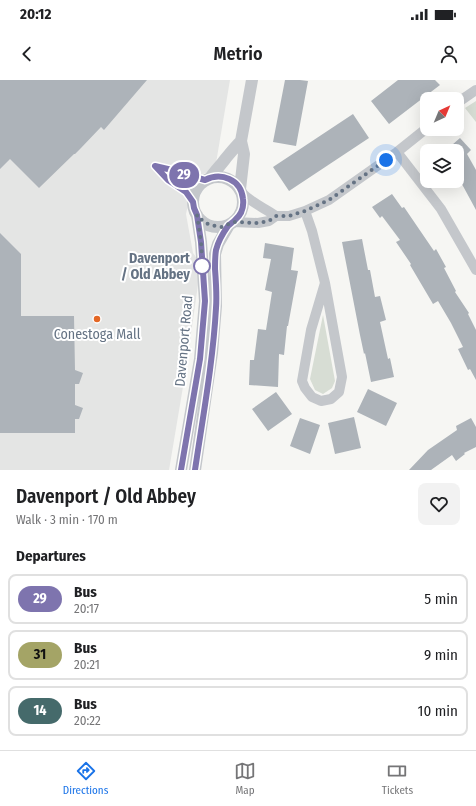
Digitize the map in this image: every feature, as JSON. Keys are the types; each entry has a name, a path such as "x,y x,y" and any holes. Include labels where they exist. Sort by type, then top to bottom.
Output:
{"street":[{"path":"231,224 237,219 243,209 244,203 241,190 244,154 241,141 252,80"},
{"path":"464,98 476,90"},
{"path":"276,216 269,221 258,223 231,224 222,227 215,226 208,224 197,215 193,202 194,195 200,184 210,178 217,176 224,177 236,183 249,199 261,208 276,216 289,216 305,211 329,200 397,152 420,134"},
{"path":"210,178 214,171 241,141"},
{"path":"397,152 441,210 476,270"},
{"path":"305,211 312,231 325,283 342,377 339,392 331,399 321,401 312,397 302,381 311,330 325,283"},
{"name":"Davenport Road","path":"182,470 200,359 205,301 201,242 197,215"},
{"name":"Davenport Road","path":"195,470 212,353 216,306 215,254 218,244 231,224"}],"shaded area":[{"name":"Conestoga Mall","path":"0,80 230,80 215,169 194,178 186,214 193,253 201,264 185,375 169,470 0,470"},
{"path":"476,101 476,122 465,108"},
{"path":"323,315 335,381 332,388 323,394 315,390 310,379"}],"building":[{"path":"0,80 147,80 104,130 101,127 39,188 10,159 0,169"},
{"path":"285,80 308,81 296,146 273,142"},
{"path":"398,80 435,80 440,85 431,92 420,92 420,100 389,124 371,101"},
{"path":"353,114 369,138 289,191 273,167"},
{"path":"460,138 471,150 467,154 476,170 476,210 464,188 464,144 453,144"},
{"path":"392,194 402,208 404,207 434,251 436,249 446,267 444,268 456,291 455,292 469,313 468,314 476,330 476,380 470,369 468,370 458,349 463,347 438,301 433,304 410,265 411,264 396,242 400,240 382,216 380,218 372,207"},
{"path":"0,233 21,254 21,316 74,316 75,370 83,373 79,384 75,384 75,405 83,408 79,419 75,419 75,433 0,433"},
{"path":"362,239 375,297 380,296 386,320 380,322 388,359 390,358 394,377 371,382 360,335 342,242"},
{"path":"265,243 294,248 291,270 298,271 287,326 284,355 279,354 278,387 249,385 250,360 254,360 258,329 266,330 272,292 265,290 271,259 263,258"},
{"path":"368,389 397,403 386,426 357,412"},
{"path":"276,392 292,414 268,431 252,409"},
{"path":"354,417 361,448 335,454 328,423"},
{"path":"300,418 320,425 310,454 290,446"},
{"path":"471,418 476,427 476,447 464,453 465,454 456,461 452,455 431,470 409,470 428,450 457,430 456,426"}],"bus line":[{"name":"29","path":"181,470 200,359 205,301 201,242 197,215 193,202 186,192 168,180 155,166 198,179 205,180 217,176 230,179 240,188 244,203 243,209 237,219 229,225 224,232 215,254 216,306 212,353 195,470"}],"place":[{"name":"Davenport / Old Abbey","path":"202,266"},
{"name":"Conestoga Mall","path":"97,319"}],"route":[{"path":"202,266 203,273 201,242 197,215 208,224 222,227 233,222 258,223 269,221 276,216 289,216 305,211 329,200 386,160"}]}
